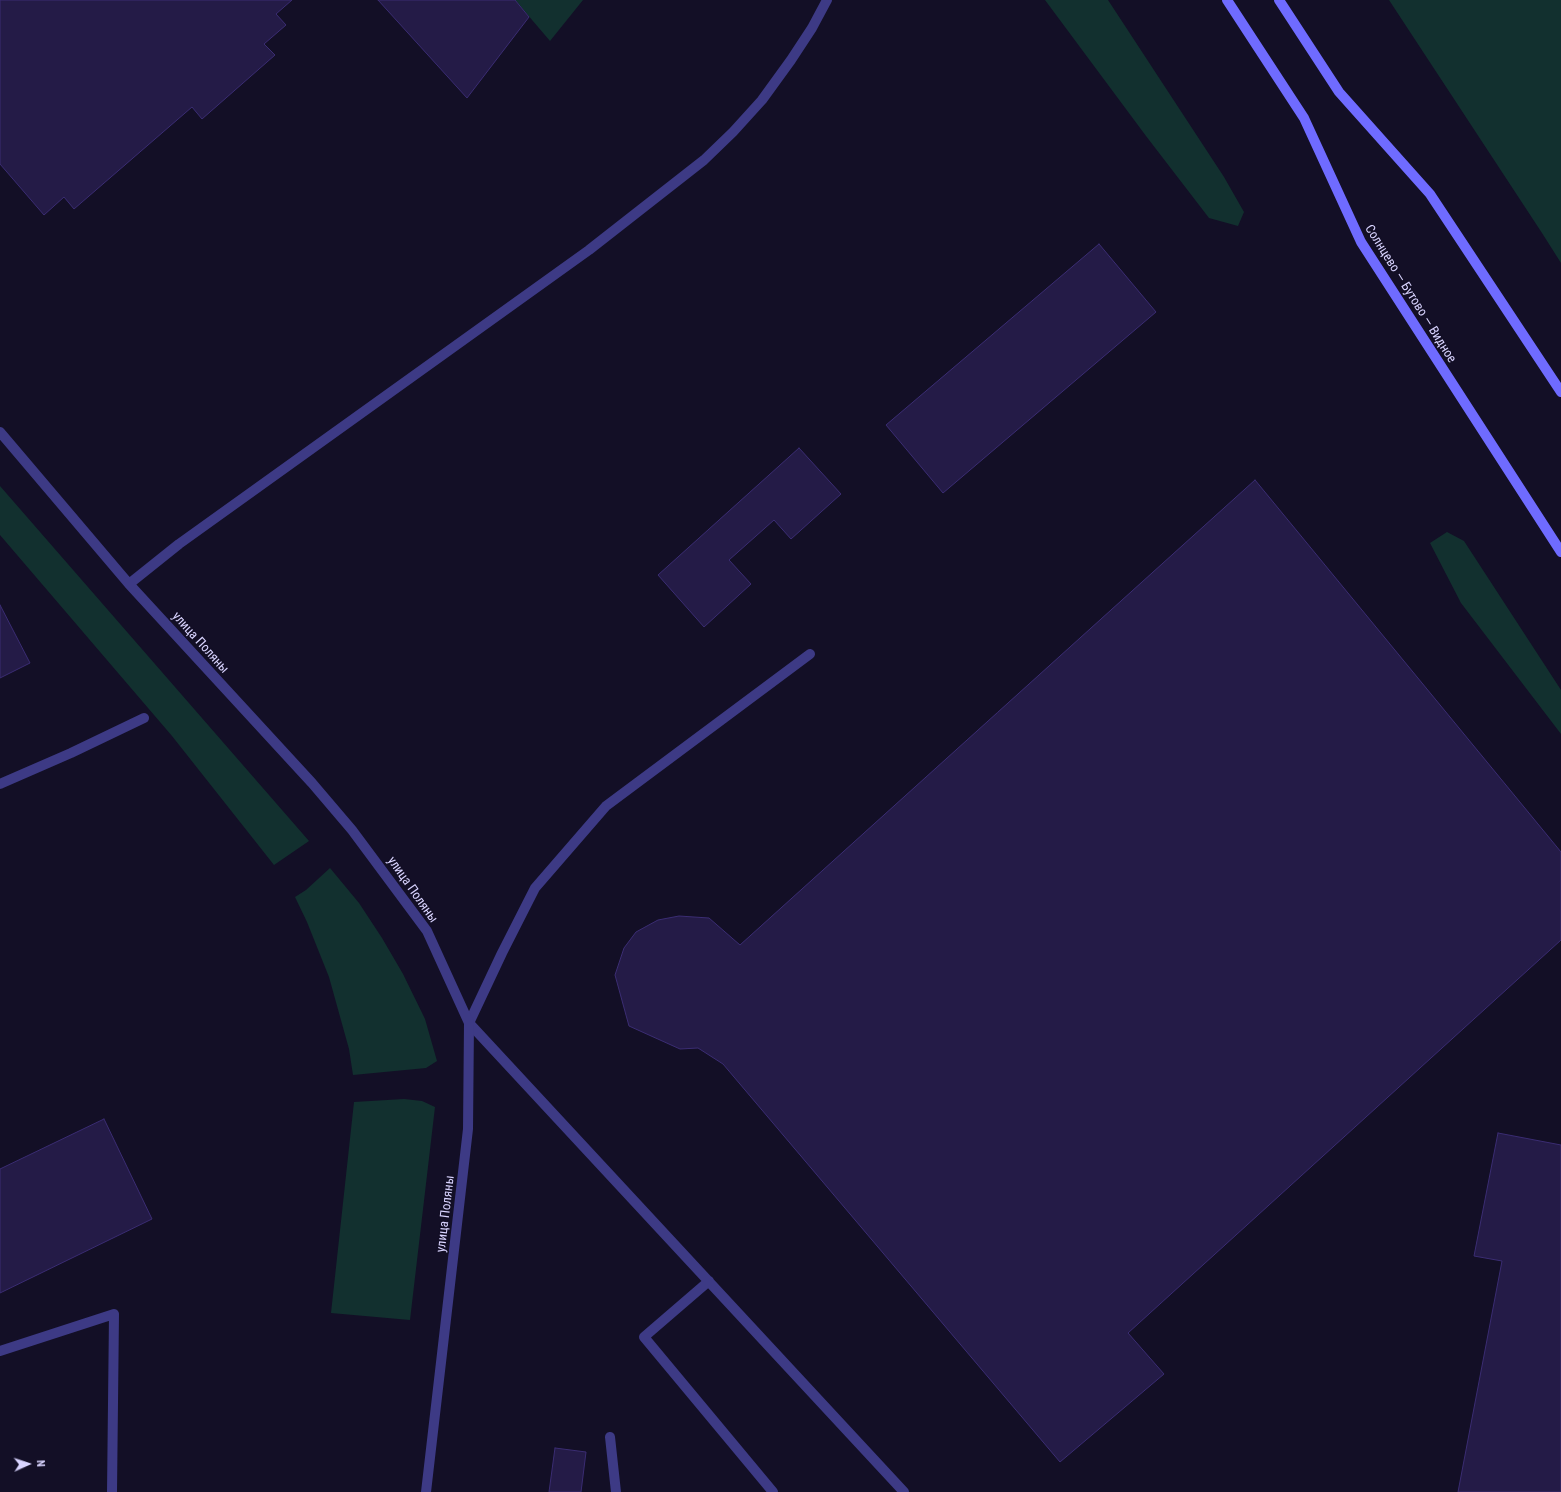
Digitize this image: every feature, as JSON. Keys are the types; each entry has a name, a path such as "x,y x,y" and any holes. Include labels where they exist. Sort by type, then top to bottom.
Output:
{"main road":[{"name":"Солнцево — Бутово — Видное","path":"1227,0 1304,118 1360,242 1561,552"},
{"path":"1279,0 1340,92 1430,194 1561,392"}],"street":[{"path":"129,584 179,544 589,250 704,160 733,132 762,100 812,28 826,0"},
{"name":"улица Поляны","path":"0,432 129,584 312,783 381,867 427,931 469,1023 468,1129 426,1492"},
{"path":"810,654 606,806 535,888 469,1023 904,1492"},
{"path":"0,784 71,753 144,718"},
{"path":"709,1281 644,1337 773,1492"},
{"path":"0,1351 114,1314 112,1492"},
{"path":"610,1438 616,1492"}],"green space":[{"path":"515,0 583,0 550,41"},
{"path":"1045,0 1108,0 1224,177 1244,212 1238,226 1209,218"},
{"path":"1389,0 1561,0 1561,263 1542,233"},
{"path":"0,486 309,841 274,865 172,736 0,535"},
{"path":"1447,532 1464,541 1561,690 1561,734 1461,603 1430,543"},
{"path":"330,868 359,903 382,938 403,974 425,1019 437,1061 426,1068 353,1075 349,1049 329,977 307,922 295,897 306,890"},
{"path":"404,1099 422,1101 435,1107 410,1320 331,1313 354,1102"}],"building":[{"path":"0,0 292,0 276,14 286,25 264,44 275,55 202,119 192,107 74,209 64,197 44,215 0,164"},
{"path":"378,0 515,0 529,17 467,98"},
{"path":"1099,244 1156,312 943,493 886,425"},
{"path":"799,448 841,494 791,539 774,520 729,560 751,584 704,627 658,575"},
{"path":"1255,480 1561,852 1561,940 1128,1333 1164,1374 1060,1462 723,1064 698,1048 680,1049 629,1026 615,975 624,948 636,932 658,920 679,916 709,918 740,945"},
{"path":"0,605 30,663 0,678"},
{"path":"104,1119 152,1219 0,1293 0,1169"},
{"path":"1498,1133 1561,1145 1561,1492 1458,1492 1502,1261 1474,1256"},
{"path":"555,1448 586,1452 581,1492 549,1492"}]}
